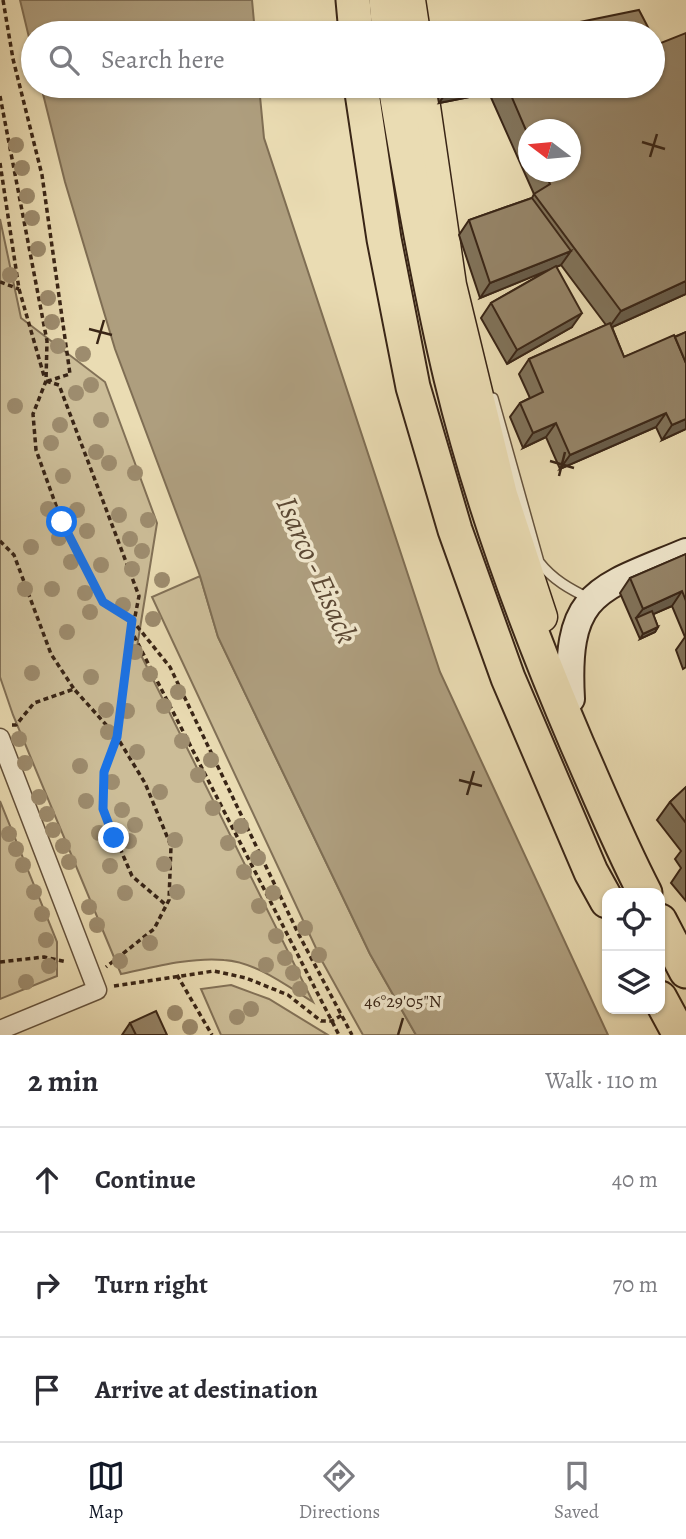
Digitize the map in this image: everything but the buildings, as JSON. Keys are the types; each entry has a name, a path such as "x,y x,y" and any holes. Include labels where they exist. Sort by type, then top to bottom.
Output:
{"highway":[{"path":"353,0 355,21"},
{"path":"386,0 388,21"},
{"path":"363,98 384,239 413,387 455,530 508,678 602,892"},
{"path":"397,98 419,233 452,380 491,522 543,664 625,854 642,888"},
{"path":"665,930 686,971"},
{"path":"665,1007 680,1035"}],"main road":[{"path":"410,0 413,21"},
{"path":"424,98 454,298 502,495 571,699 654,888"},
{"path":"571,699 573,636 590,599 610,584 686,552"},
{"path":"665,912 686,954"}],"street":[{"path":"0,1030 97,990 4,732"}],"lane":[{"path":"492,393 539,562 547,573 567,588 590,599"}],"path":[{"path":"3,0 21,90"},
{"path":"0,96 47,341 46,382 33,414 36,450 62,522 103,602 132,620 170,667 298,933 352,1035"},
{"path":"23,98 43,175 70,374 46,382"},
{"path":"0,163 19,289 46,382"},
{"path":"0,282 19,289"},
{"path":"46,382 59,385 139,596 132,620 117,737 104,772 103,809 132,876 166,905"},
{"path":"0,541 14,555 51,654 74,690 117,737 145,783 172,846 166,905 154,929 106,967 101,955"},
{"path":"132,632 339,1035"},
{"path":"4,732 16,725 34,703 74,690"},
{"path":"0,962 44,957 68,962 65,951"},
{"path":"97,990 214,971 246,978 288,995 321,1021 332,1021 342,1015"},
{"path":"177,975 212,1035"}],"shaded area":[{"path":"0,219 21,318 105,382 157,523 137,647 313,1002 248,965 224,960 186,961 121,974 13,715 0,677"},
{"path":"200,576 218,637 370,954 416,1035 363,1035 322,961 152,597"},
{"path":"0,801 57,942 57,976 0,999"},
{"path":"231,985 269,999 328,1035 221,1035 201,989"}],"water":[{"path":"20,0 252,0 254,21 25,21"},
{"name":"Isarco - Eisack","path":"44,98 260,98 264,138 440,672 608,1035 416,1035 370,954 218,637 200,576 115,349 65,182"}],"route":[{"path":"62,522 103,602 132,620 117,737 104,772 103,809 114,838"}]}
